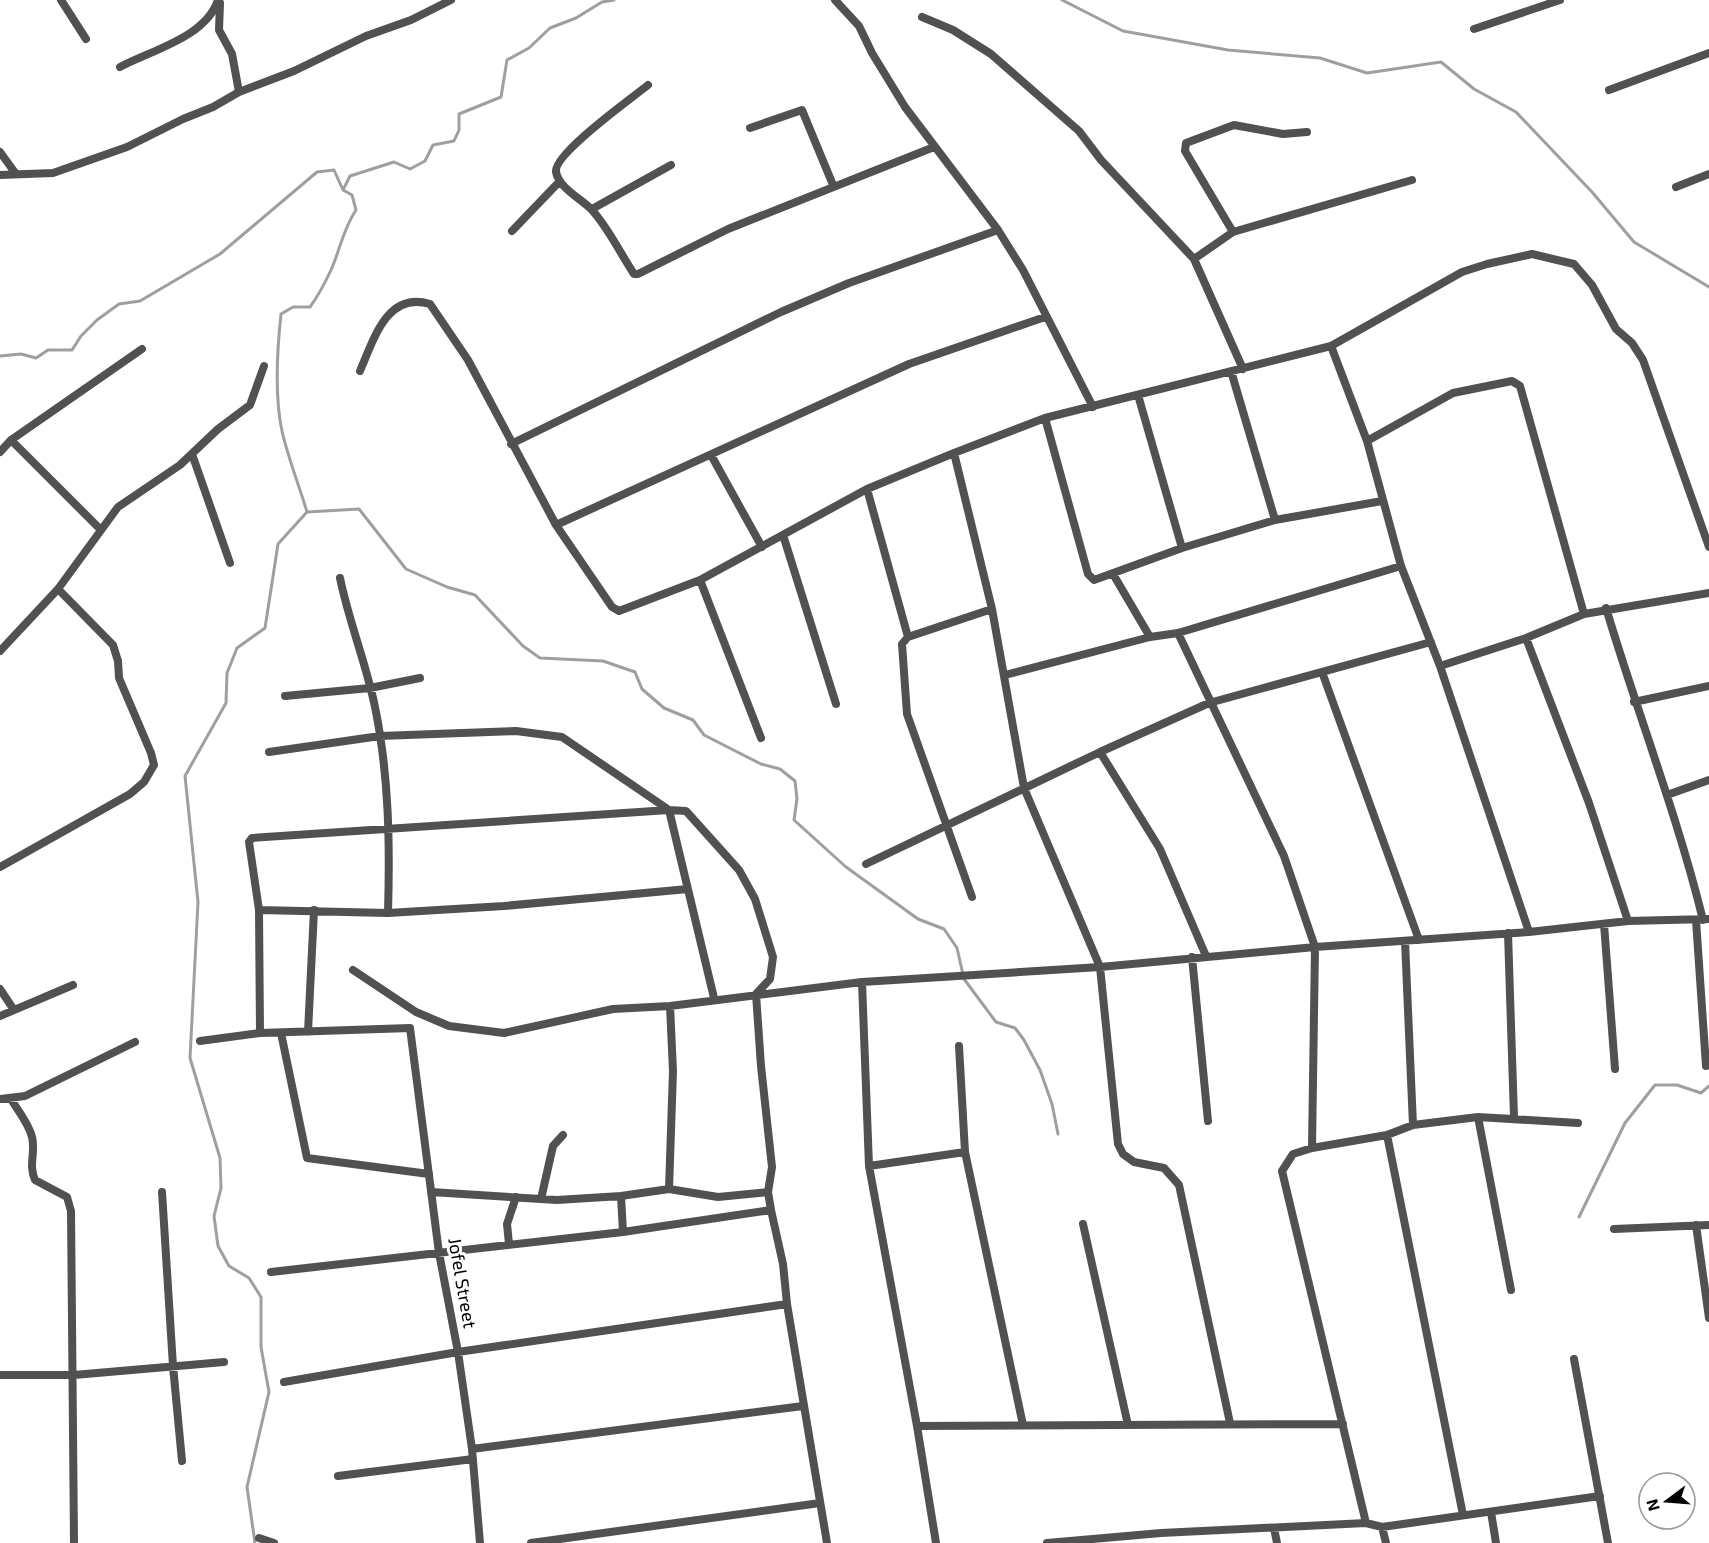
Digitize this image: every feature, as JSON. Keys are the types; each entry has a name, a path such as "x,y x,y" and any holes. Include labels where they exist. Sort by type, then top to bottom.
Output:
{"street":[{"path":"61,0 86,39"},
{"path":"120,67 203,25 215,10 219,0"},
{"path":"219,0 219,30 232,54 239,92"},
{"path":"0,175 53,173 142,141 183,118 213,107 239,92 294,71 366,36 411,20 451,0"},
{"path":"835,0 859,26 872,53 905,107 998,230 1023,270 1093,407"},
{"path":"1474,29 1560,0"},
{"path":"922,17 961,35 991,54 1033,88 1079,131 1101,160 1194,259 1243,369"},
{"path":"1609,90 1709,53"},
{"path":"648,85 581,139 556,170 560,181 592,209 634,274 728,229 833,185 934,147"},
{"path":"750,128 802,110 833,185"},
{"path":"1233,232 1185,151 1186,143 1234,125 1283,134 1307,132"},
{"path":"0,152 16,174"},
{"path":"592,209 670,165"},
{"path":"1676,187 1709,174"},
{"path":"1194,259 1233,232 1412,180"},
{"path":"512,231 560,181"},
{"path":"511,444 780,312 849,283 998,230"},
{"path":"360,371 382,321 395,307 405,301 430,304 468,360 556,525 616,610 700,580 867,489 954,453 1045,418 1331,346 1470,269 1532,254 1574,264 1592,285 1616,329 1632,343 1643,360 1709,547"},
{"path":"556,525 909,364 1045,317"},
{"path":"1331,346 1367,441 1401,566 1440,666 1529,932"},
{"path":"0,452 11,440 142,349"},
{"path":"0,651 58,589 118,507 192,454 250,405 264,366"},
{"path":"1231,371 1275,520"},
{"path":"1367,441 1454,393 1512,381 1517,383 1520,386 1584,614"},
{"path":"1138,395 1182,548"},
{"path":"1045,418 1088,574 1094,580 1182,548 1275,520 1382,501"},
{"path":"11,440 101,530"},
{"path":"954,453 992,609 1024,788 1100,967 1118,1144 1123,1154 1134,1162 1164,1168 1179,1185 1230,1423"},
{"path":"192,454 230,563"},
{"path":"711,455 762,547"},
{"path":"867,489 908,637"},
{"path":"783,535 836,704"},
{"path":"1005,675 1150,637 1178,633 1401,566"},
{"path":"1113,574 1150,637"},
{"path":"340,578 346,609 370,688 380,736 390,829 388,913"},
{"path":"700,580 761,738"},
{"path":"0,867 130,794 144,782 154,765 119,678 118,661 113,645 58,589"},
{"path":"1440,666 1527,638 1584,614 1606,608 1709,593"},
{"path":"1606,608 1634,702 1688,859 1703,920 1706,1066"},
{"path":"972,897 907,714 901,659 902,644 908,637 992,609"},
{"path":"1178,633 1209,703 1284,856 1315,947 1312,1148"},
{"path":"1527,638 1589,803 1628,921"},
{"path":"866,864 1100,752 1209,703 1431,642"},
{"path":"1322,672 1419,940"},
{"path":"285,696 370,688 420,678"},
{"path":"1634,702 1709,686"},
{"path":"269,752 380,736 516,730 562,737 669,810 714,998"},
{"path":"1100,752 1160,849 1206,956"},
{"path":"1667,795 1709,780"},
{"path":"260,1033 259,909 249,842 252,838 669,810 686,811 739,870 755,899 773,957 770,980 756,994 772,1167 768,1192 783,1264 803,1406 827,1543"},
{"path":"259,909 388,913 504,906 688,889"},
{"path":"200,1041 260,1033 308,1032 314,910"},
{"path":"353,970 416,1012 449,1026 504,1033 604,1011 862,982 1100,967 1192,957 1529,932 1628,921 1703,920"},
{"path":"1604,924 1615,1069"},
{"path":"1508,933 1514,1117"},
{"path":"1405,941 1413,1125"},
{"path":"1192,957 1208,1121"},
{"path":"862,982 869,1166 936,1543"},
{"path":"0,1016 73,985"},
{"path":"0,989 14,1010"},
{"path":"669,1189 673,1071 670,1005"},
{"name":"Jofel Street","path":"308,1032 410,1028 439,1253 458,1352 472,1449 480,1543"},
{"path":"281,1033 307,1158 429,1174"},
{"path":"0,1100 25,1096 135,1042"},
{"path":"959,1046 965,1152 1023,1425"},
{"path":"11,1099 32,1137 34,1149 30,1164 35,1180 67,1197 70,1203 74,1375 74,1543"},
{"path":"1478,1117 1511,1290"},
{"path":"1366,1523 1282,1171 1293,1154 1312,1148 1387,1135 1413,1125 1478,1117 1514,1117 1578,1123"},
{"path":"540,1199 553,1146 562,1135"},
{"path":"1387,1135 1463,1515"},
{"path":"869,1166 965,1152"},
{"path":"431,1192 540,1199 621,1196 669,1189 718,1197 768,1192"},
{"path":"162,1192 173,1366 182,1461"},
{"path":"621,1196 623,1232"},
{"path":"509,1244 507,1224 516,1197"},
{"path":"271,1272 623,1232 771,1210"},
{"path":"1083,1224 1128,1425"},
{"path":"1696,1225 1709,1318"},
{"path":"1614,1229 1709,1225"},
{"path":"284,1382 458,1352 787,1304"},
{"path":"1574,1359 1608,1543"},
{"path":"0,1375 74,1375 224,1362"},
{"path":"472,1449 803,1406"},
{"path":"917,1426 1343,1424"},
{"path":"338,1476 473,1459"},
{"path":"1047,1543 1161,1533 1366,1523 1382,1527 1600,1496"},
{"path":"531,1543 820,1503"},
{"path":"1491,1512 1496,1543"},
{"path":"1382,1527 1386,1543"},
{"path":"1274,1528 1277,1543"},
{"path":"1161,1533 1163,1543"},
{"path":"260,1539 274,1543"}],"waterway":[{"path":"343,190 350,176 394,162 410,169 425,161 433,145 454,141 459,130 459,114 501,97 507,60 529,48 550,28 576,18 602,2 614,0"},
{"path":"1062,0 1123,31 1228,50 1320,58 1367,73 1441,62 1474,89 1516,112 1592,192 1634,242 1709,287"},
{"path":"0,356 21,354 36,358 48,350 72,350 81,336 97,320 119,304 140,301 220,254 317,172 334,170 343,190 352,195 356,210 329,275 310,307 293,307 281,314 278,343 279,417 287,451 307,512"},
{"path":"255,1543 247,1487 269,1392 261,1347 261,1297 249,1278 229,1266 218,1246 214,1216 221,1188 220,1158 190,1058 198,902 185,776 226,703 227,673 237,648 265,628 278,544 307,512 359,509 406,569 447,587 475,595 523,646 540,658 603,661 635,672 642,689 664,708 693,720 704,735 761,764 780,769 795,781 797,799 794,820 846,867 918,919 944,929 957,948 964,979 996,1022 1015,1028 1024,1040 1040,1070 1052,1104 1058,1134"},
{"path":"1579,1217 1625,1123 1655,1085 1677,1085 1701,1093 1709,1086"}]}
